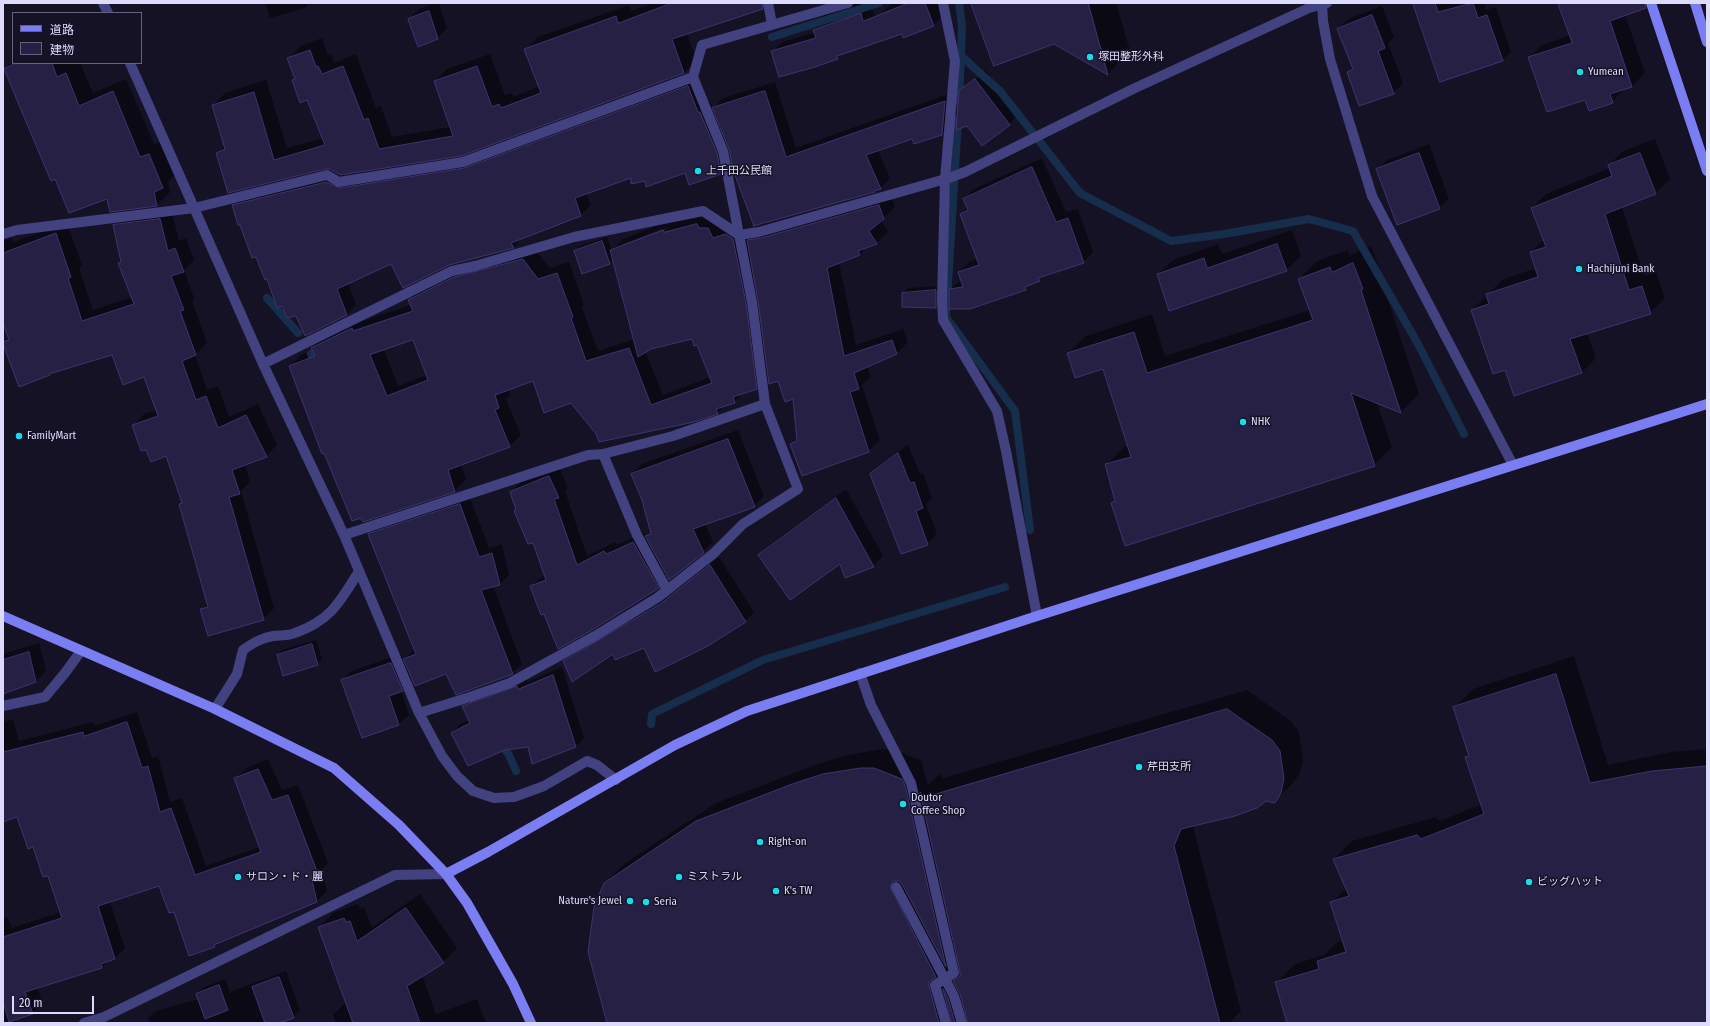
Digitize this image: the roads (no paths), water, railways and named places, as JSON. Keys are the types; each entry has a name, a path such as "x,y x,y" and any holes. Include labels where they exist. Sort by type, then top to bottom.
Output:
{"street":[{"path":"103,3 108,12"},
{"path":"768,3 772,24"},
{"path":"419,713 510,683 595,636 657,598 713,554 743,524 798,489 765,404 752,302 722,151 693,77 702,45 848,3"},
{"path":"943,3 955,61 947,178 942,300 943,320 997,412 1006,451 1037,616"},
{"path":"263,364 452,271 475,266 574,237 703,211 739,235 759,232 965,172 1132,89 1309,8 1324,3 1323,21 1330,59 1372,196 1513,465"},
{"path":"1651,3 1707,171"},
{"path":"1695,3 1707,42"},
{"path":"130,64 263,364 344,535 419,713 442,756 457,776 473,791 494,798 514,797 529,792 544,786 587,761 597,765 616,780"},
{"path":"3,234 17,230 194,208 327,175 339,182 463,162 693,77"},
{"path":"344,535 588,455 603,454 673,436 765,404"},
{"path":"84,1023 104,1017 395,875 446,874 616,780 675,745 747,711 1037,616 1707,404"},
{"path":"603,454 637,535 667,590"},
{"path":"215,709 237,674 243,650 256,641 272,636 293,634 319,622 335,608 359,571"},
{"path":"3,616 215,709 334,768 399,824 446,874 467,903 513,984 531,1023"},
{"path":"3,706 45,697 81,651"},
{"path":"860,673 871,705 911,783 954,973 935,985 946,1023"},
{"path":"896,887 954,996 962,1023"}],"waterway":[{"path":"772,37 879,3"},
{"path":"959,3 962,25 961,56 1000,91 1080,193 1171,241 1224,234 1309,219 1353,231 1417,342 1464,434"},
{"path":"959,101 961,56"},
{"path":"958,120 946,317 1015,411 1030,530"},
{"path":"267,298 298,333"},
{"path":"311,354 317,366"},
{"path":"651,724 652,714 763,660 1005,587"},
{"path":"499,742 509,755 516,771"}],"place":[{"name":"塚田整形外科","path":"1090,57"},
{"name":"Yumean","path":"1580,72"},
{"name":"上千田公民館","path":"698,171"},
{"name":"Hachijuni Bank","path":"1579,269"},
{"name":"NHK","path":"1243,422"},
{"name":"FamilyMart","path":"19,436"},
{"name":"芹田支所","path":"1139,767"},
{"name":"Doutor Coffee Shop","path":"903,804"},
{"name":"Right-on","path":"760,842"},
{"name":"サロン・ド・麗","path":"238,877"},
{"name":"ミストラル","path":"679,877"},
{"name":"ビッグハット","path":"1529,882"},
{"name":"K's TW","path":"776,891"},
{"name":"Nature's Jewel","path":"630,901"},
{"name":"Seria","path":"646,902"}]}
